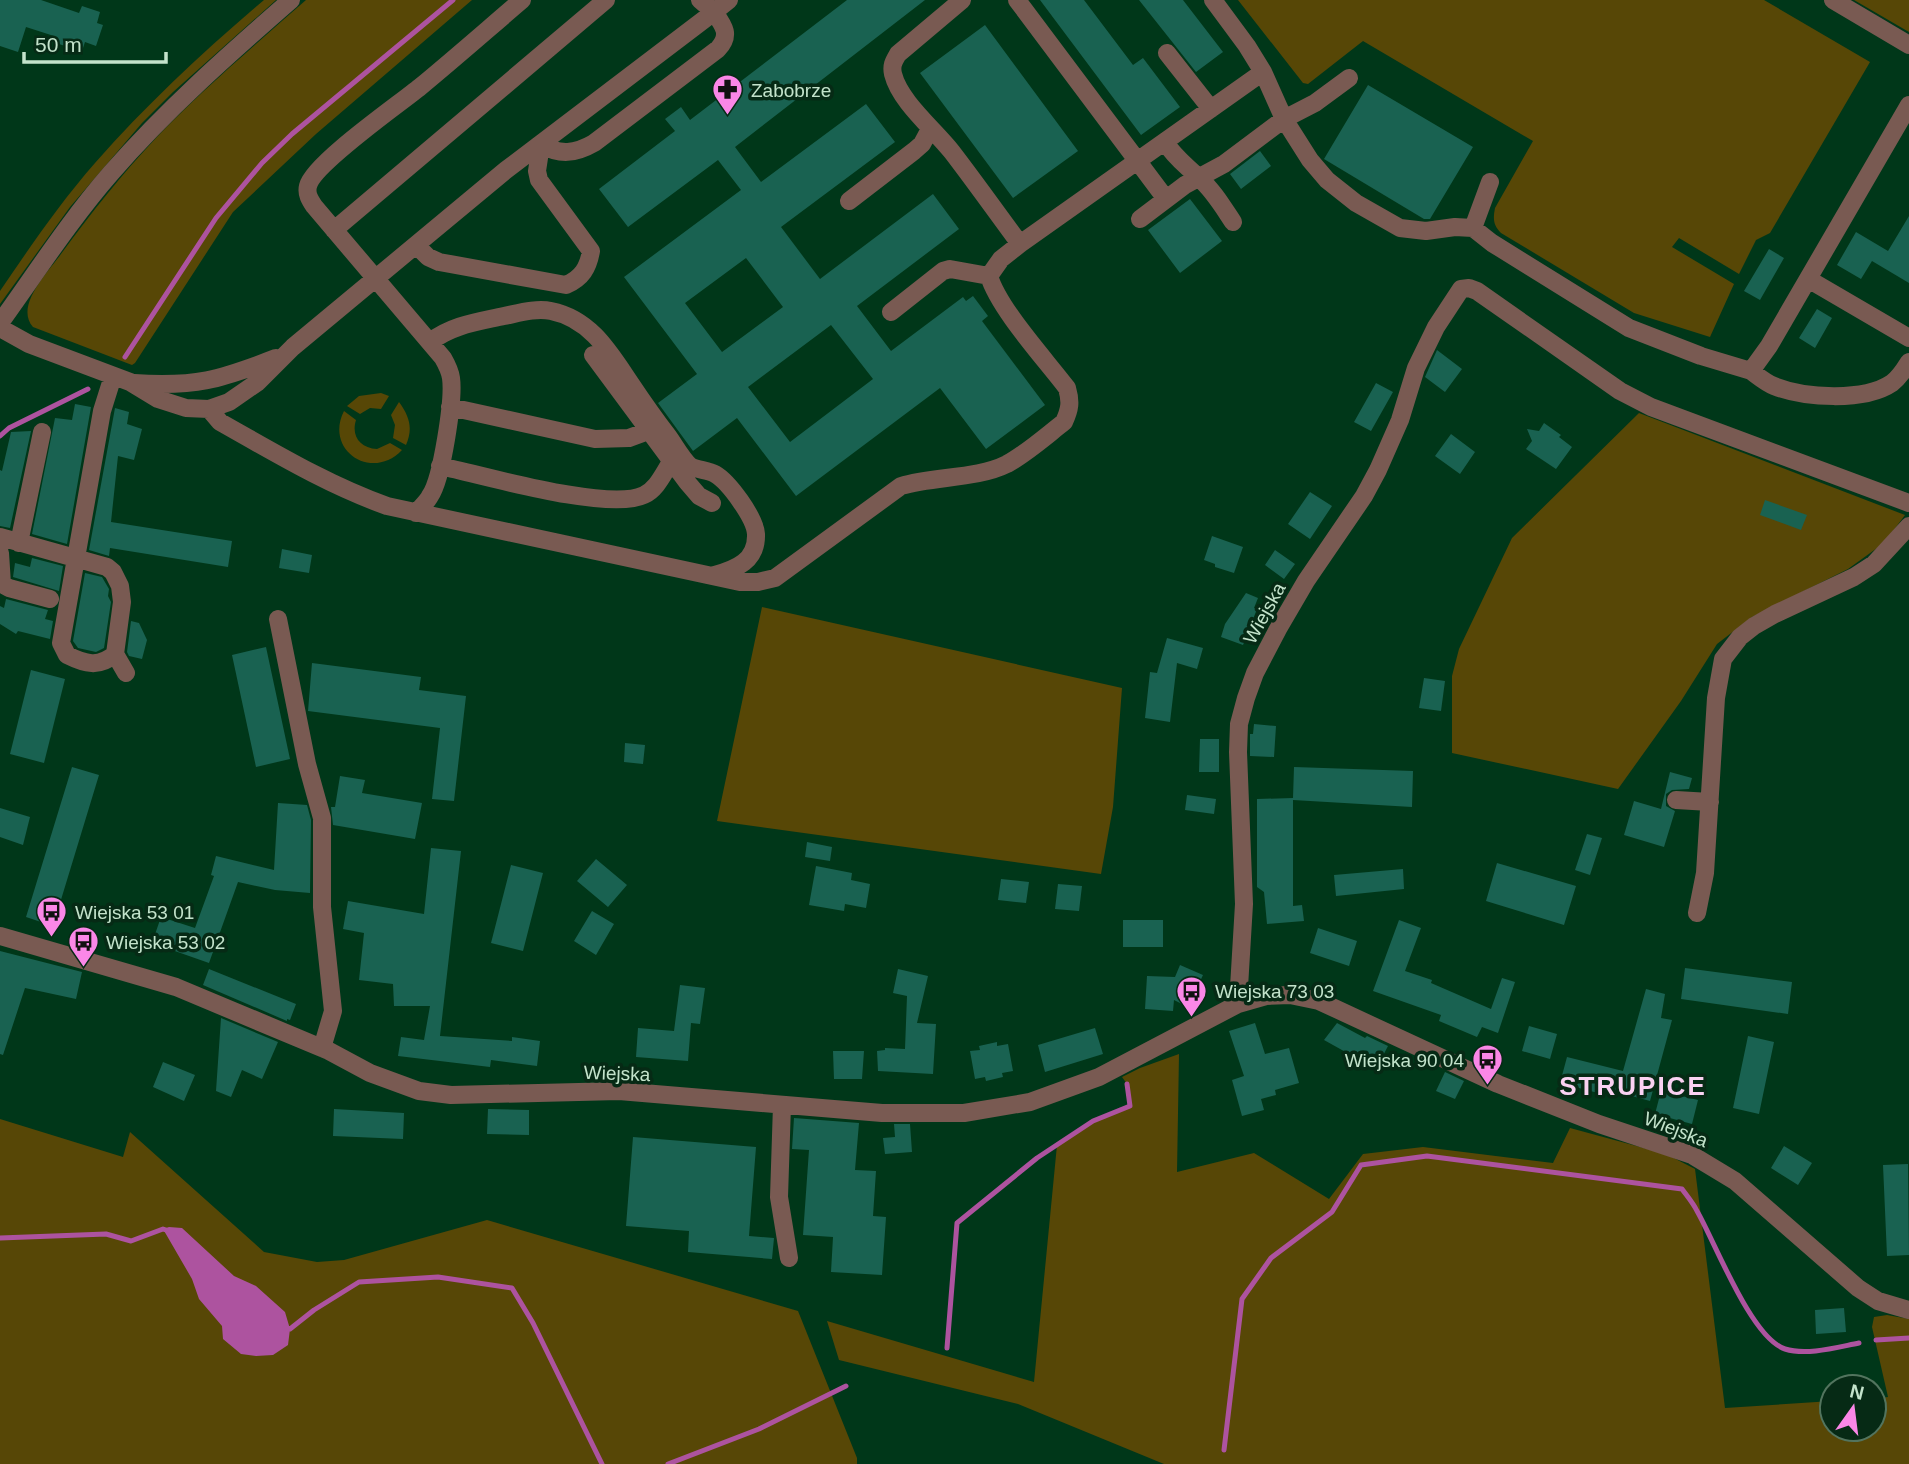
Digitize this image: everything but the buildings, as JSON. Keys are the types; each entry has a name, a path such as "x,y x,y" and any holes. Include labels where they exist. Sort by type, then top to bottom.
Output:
{"street":[{"path":"291,0 180,99 133,148 78,214 0,326 29,344 130,383 167,402 186,408 209,409 229,402 258,382 285,354 707,6 729,0"},
{"path":"416,513 430,497 436,484 450,407 452,380 449,369 430,342 314,206 308,196 308,186 315,174 333,156 419,88 522,0"},
{"path":"334,230 606,0"},
{"path":"962,0 898,54 892,64 898,87 930,129 950,149 1020,244"},
{"path":"1017,0 1166,199"},
{"path":"1213,0 1263,72 1284,119 1310,160 1327,180 1356,203 1394,225 1413,231 1473,228 1492,243 1629,328 1720,363 1751,371 1772,386 1834,397 1869,392 1890,384 1902,374 1909,362"},
{"path":"1833,0 1909,45"},
{"path":"541,145 563,153 579,152 718,49 726,34 723,24 707,6"},
{"path":"1167,53 1210,109"},
{"path":"209,409 220,422 323,479 387,506 740,582 775,578 901,486 919,480 989,470 1006,464 1063,422 1069,411 1067,388 992,289 989,276 1001,259 1020,244 1263,72"},
{"path":"1140,219 1199,177 1224,164 1284,119 1315,103 1349,78"},
{"path":"1751,371 1769,346 1909,105"},
{"path":"849,201 922,144 930,129"},
{"path":"1165,142 1174,156 1199,177 1233,222"},
{"path":"416,245 428,257 439,262 566,285 576,281 588,265 591,251 539,180 537,171 541,145"},
{"path":"1473,228 1490,183"},
{"path":"891,312 943,271 950,269 989,276"},
{"path":"1808,279 1909,338"},
{"name":"Wiejska","path":"1238,1004 1244,904 1238,752 1239,724 1246,698 1255,673 1278,629 1378,470 1400,420 1416,368 1436,327 1461,289 1478,291 1620,391 1651,407 1909,503"},
{"path":"430,342 456,327 531,311 566,315 591,331 612,355 690,466 716,475 743,504 754,522 754,549 747,559 736,569 712,576"},
{"path":"130,383 184,385 206,382 230,376 285,354"},
{"path":"593,355 671,462 699,496 712,503"},
{"path":"113,376 102,411 61,643 63,650 75,659 94,664 103,663 115,654"},
{"path":"450,407 594,439 629,438 648,431"},
{"path":"19,543 42,432"},
{"path":"440,466 584,498 624,500 642,496 654,489 671,462"},
{"path":"1697,913 1705,873 1719,674 1723,659 1740,637 1775,614 1854,577 1874,564 1909,527"},
{"path":"0,537 107,567 113,572 120,586 122,602 115,654 126,673"},
{"path":"0,553 2,584 50,599"},
{"path":"278,618 307,764 322,818 322,907 333,1011 321,1048"},
{"path":"1676,800 1710,802"},
{"name":"Wiejska","path":"0,936 176,988 321,1048 370,1073 419,1091 451,1095 619,1091 882,1113 964,1113 1030,1102 1099,1077 1238,1004 1266,996 1290,995 1319,1001 1498,1084 1599,1124 1692,1155 1735,1181 1858,1288 1878,1301 1909,1310"},
{"path":"782,1105 779,1197 789,1258"}],"shaded area":[{"path":"264,0 276,0 142,123 70,207 0,304 0,291 57,209 95,163 176,78"},
{"path":"306,0 472,0 316,134 233,212 135,363 132,365 33,327 28,319 28,309 35,289 119,180 192,102"},
{"path":"1238,0 1764,0 1870,62 1770,233 1756,240 1739,274 1679,238 1672,247 1734,284 1710,337 1634,313 1501,233 1494,222 1495,208 1533,141 1363,41 1308,84 1303,83"},
{"path":"1854,0 1909,0 1909,32"},
{"path":"381,393 389,396 381,409 370,408 360,414 347,406 359,396"},
{"path":"399,402 409,423 406,445 393,438 395,425 391,415"},
{"path":"344,411 356,420 356,436 362,444 377,449 390,443 402,450 390,459 377,463 354,457 340,438"},
{"path":"1639,413 1905,515 1884,543 1848,569 1752,617 1717,644 1681,701 1618,789 1452,753 1452,676 1459,649 1512,538"},
{"path":"762,607 1122,688 1113,807 1101,874 717,821"},
{"path":"1179,1054 1177,1172 1254,1153 1329,1199 1363,1154 1423,1147 1553,1163 1570,1128 1666,1154 1695,1169 1725,1408 1818,1402 1818,1443 1888,1443 1888,1373 1883,1373 1872,1327 1874,1317 1887,1315 1909,1319 1909,1464 1164,1464 1018,1404 839,1360 827,1321 1034,1382 1057,1145 1093,1121 1130,1106 1127,1084 1122,1077"},
{"path":"0,1119 123,1157 130,1132 264,1252 317,1262 344,1260 487,1220 798,1311 857,1458 857,1464 0,1464"},
{"path":"182,1228 234,1276 256,1286 285,1312 290,1329 288,1345 273,1355 256,1356 241,1354 223,1339 222,1326 199,1299 192,1279 163,1229"}],"waterway":[{"path":"125,357 216,218 262,163 292,134 453,0"},
{"path":"0,436 9,428 88,389"},
{"path":"947,1348 957,1223 1037,1158 1093,1121 1130,1106 1127,1084"},
{"path":"1224,1450 1242,1299 1271,1258 1332,1212 1361,1165 1427,1156 1682,1189 1695,1208 1747,1309 1772,1341 1785,1349 1803,1352 1859,1343"},
{"path":"0,1238 106,1234 131,1241 166,1230"},
{"path":"285,1328 290,1329 314,1310 359,1282 438,1277 512,1288 533,1323 602,1464"},
{"path":"1876,1340 1909,1338"},
{"path":"668,1464 759,1429 846,1386"}],"place":[{"name":"Zabobrze","path":"728,117"},
{"name":"Wiejska 53 01","path":"52,939"},
{"name":"Wiejska 53 02","path":"83,969"},
{"name":"Wiejska 73 03","path":"1192,1018"},
{"name":"Wiejska 90 04","path":"1487,1087"}],"district":[{"name":"STRUPICE","path":"1633,1086"}]}
